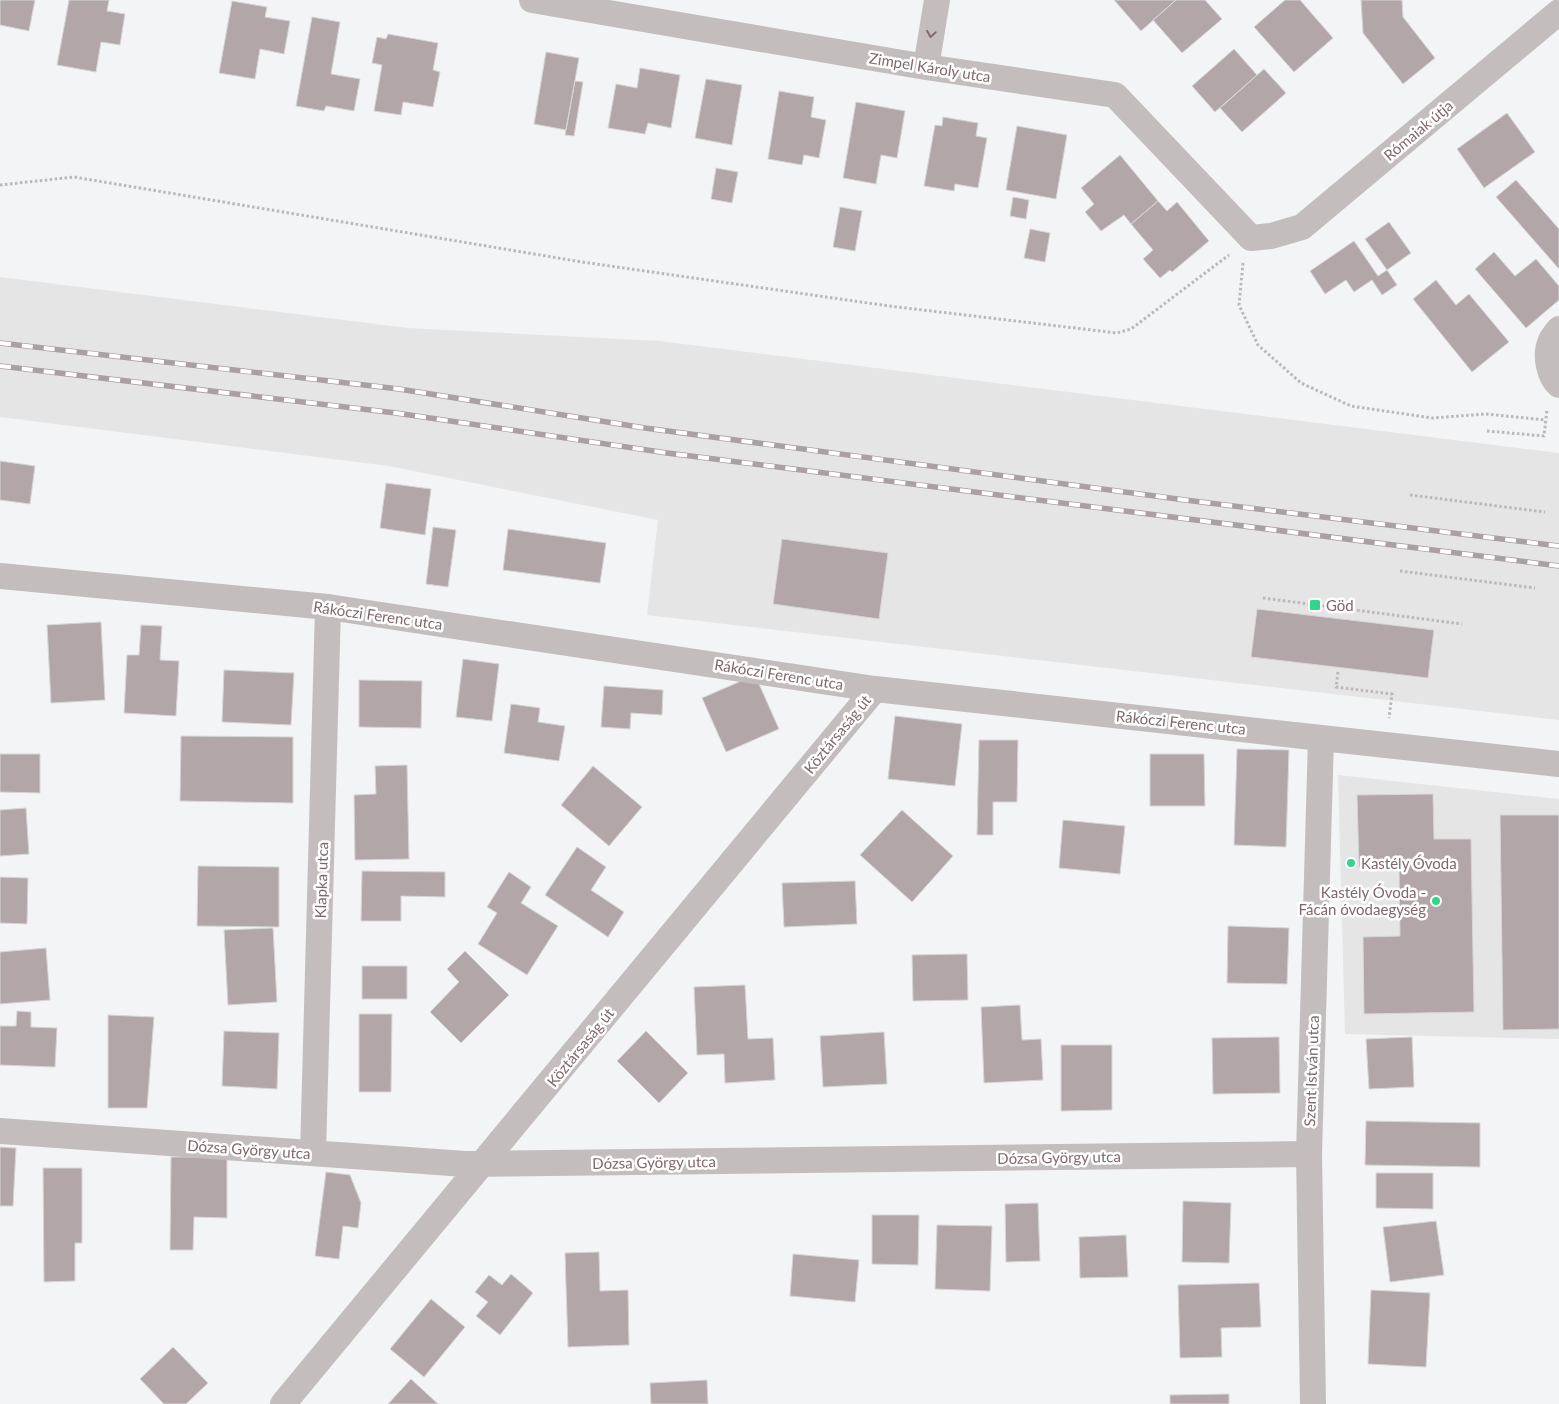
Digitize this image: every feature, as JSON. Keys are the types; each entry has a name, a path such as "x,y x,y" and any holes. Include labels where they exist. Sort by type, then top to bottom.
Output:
{"street":[{"name":"Zimpel Károly utca","path":"534,0 926,67 1115,95 1261,237"},
{"path":"926,67 937,0"},
{"name":"Rómaiak útja","path":"1261,237 1302,227 1559,12"},
{"path":"1559,329 1550,342 1548,363 1555,382 1559,385"},
{"name":"Rákóczi Ferenc utca","path":"0,576 328,607 875,689 1559,764"},
{"name":"Klapka utca","path":"313,1153 328,607"},
{"name":"Köztársaság út","path":"283,1404 875,689"},
{"name":"Szent István utca","path":"1314,1404 1309,1154 1321,738"},
{"name":"Dózsa György utca","path":"0,1131 483,1164 1309,1154"}],"path":[{"path":"0,185 74,176 582,262 889,306 1117,333 1131,329 1261,237"},
{"path":"1261,237 1242,267 1239,305 1258,345 1301,383 1351,406 1432,418 1486,414 1545,420"},
{"path":"1487,431 1544,436"},
{"path":"1410,495 1545,512"},
{"path":"1400,571 1534,588"},
{"path":"1263,598 1462,624"},
{"path":"1338,672 1336,687 1392,694 1385,745"}],"shaded area":[{"path":"0,277 408,328 659,341 1559,453 1559,720 647,615 658,520 389,466 0,417"},
{"path":"1338,775 1559,799 1559,1039 1345,1034"}],"building":[{"path":"0,0 35,0 29,31 0,25"},
{"path":"69,0 109,0 107,11 125,14 120,45 101,42 96,72 57,65"},
{"path":"1114,0 1176,0 1141,31"},
{"path":"1176,0 1205,0 1222,19 1182,53 1153,20"},
{"path":"1285,0 1300,0 1333,38 1294,72 1254,27"},
{"path":"1361,0 1402,0 1403,17 1435,58 1403,84 1363,33"},
{"path":"232,1 267,7 265,17 290,21 284,54 260,49 255,79 219,73"},
{"path":"312,17 340,22 331,74 360,79 354,111 326,106 324,111 296,106"},
{"path":"388,34 438,43 433,70 440,72 433,107 403,102 401,115 374,111 382,65 372,63 377,37 386,39"},
{"path":"1234,49 1257,75 1215,112 1192,86"},
{"path":"546,52 579,58 566,130 534,124"},
{"path":"640,68 680,75 671,128 648,123 645,134 608,128 616,84 637,88"},
{"path":"1264,69 1286,93 1242,132 1220,108"},
{"path":"706,79 742,85 732,145 695,138"},
{"path":"575,81 583,82 574,136 565,135"},
{"path":"779,91 814,97 811,117 826,120 819,158 804,155 802,165 768,159"},
{"path":"856,102 905,111 897,158 881,155 876,184 843,178"},
{"path":"1507,113 1535,152 1484,188 1457,149"},
{"path":"943,117 978,123 976,136 987,138 978,188 955,184 954,191 924,186 935,125 942,126"},
{"path":"1017,126 1067,135 1056,199 1006,190"},
{"path":"1120,155 1158,201 1131,224 1124,215 1101,231 1085,212 1094,204 1081,188"},
{"path":"716,168 738,172 732,203 711,199"},
{"path":"1516,180 1559,229 1559,269 1496,197"},
{"path":"1013,197 1029,200 1026,219 1010,216"},
{"path":"1158,201 1167,211 1177,202 1209,241 1172,272 1170,270 1160,278 1143,259 1153,250 1131,224"},
{"path":"840,207 862,211 855,251 833,247"},
{"path":"1389,222 1411,253 1387,270 1365,239"},
{"path":"1030,229 1050,233 1045,262 1024,258"},
{"path":"1354,241 1378,276 1387,270 1397,285 1382,295 1372,280 1354,292 1346,280 1325,294 1310,271"},
{"path":"1494,252 1515,276 1536,259 1559,286 1559,300 1526,328 1475,269"},
{"path":"1436,280 1456,305 1469,294 1509,342 1472,372 1413,299"},
{"path":"0,461 35,466 30,504 0,500"},
{"path":"386,483 431,489 425,535 380,528"},
{"path":"433,527 456,530 448,587 426,584"},
{"path":"508,529 606,543 600,583 503,570"},
{"path":"782,539 888,553 879,619 773,604"},
{"path":"1257,609 1434,630 1428,678 1251,657"},
{"path":"101,622 105,700 51,703 47,625"},
{"path":"141,625 162,626 160,660 179,661 176,716 124,713 127,655 139,655"},
{"path":"463,659 499,664 492,721 456,717"},
{"path":"224,670 294,673 291,725 222,722"},
{"path":"755,675 779,729 726,752 702,698"},
{"path":"359,680 422,681 421,728 359,727"},
{"path":"604,686 663,690 662,715 631,713 630,729 601,727"},
{"path":"511,704 540,708 538,722 565,726 559,761 504,753"},
{"path":"895,716 962,724 955,786 888,779"},
{"path":"181,736 293,737 293,803 180,801"},
{"path":"979,740 1018,740 1017,802 993,802 993,835 977,835"},
{"path":"1237,749 1289,750 1286,847 1234,845"},
{"path":"0,754 40,754 40,793 0,792"},
{"path":"1150,754 1204,754 1205,806 1150,806"},
{"path":"407,765 409,859 355,860 354,795 376,794 375,766"},
{"path":"593,766 642,807 609,846 561,805"},
{"name":"Kastély Óvoda - Fácán óvodaegység","path":"1433,794 1434,839 1471,839 1474,1012 1364,1014 1363,937 1400,936 1399,866 1359,867 1357,795"},
{"path":"26,808 29,854 0,856 0,810"},
{"path":"902,810 953,856 912,902 860,855"},
{"path":"1500,815 1559,815 1559,1029 1503,1030"},
{"path":"1063,820 1125,826 1120,874 1059,868"},
{"path":"577,847 606,867 591,890 624,912 608,937 545,895"},
{"path":"198,866 279,867 279,927 197,926"},
{"path":"362,871 445,872 445,897 401,896 401,921 361,921"},
{"path":"509,872 531,887 521,903 558,926 527,975 478,944 497,913 487,907"},
{"path":"0,877 28,878 27,924 0,923"},
{"path":"855,881 857,924 784,927 782,883"},
{"path":"1228,926 1289,928 1287,984 1227,983"},
{"path":"273,928 277,1002 228,1005 224,930"},
{"path":"46,948 50,1000 0,1004 0,952"},
{"path":"465,951 509,995 461,1043 430,1012 459,982 447,969"},
{"path":"967,954 968,1000 913,1001 912,955"},
{"path":"362,966 407,966 407,999 362,999"},
{"path":"745,985 748,1039 773,1038 775,1080 725,1083 724,1054 697,1055 694,987"},
{"path":"1020,1005 1022,1040 1041,1039 1043,1080 984,1083 981,1007"},
{"path":"17,1011 31,1012 31,1027 57,1028 55,1067 0,1065 0,1026 16,1026"},
{"path":"359,1014 392,1014 391,1092 359,1092"},
{"path":"108,1015 154,1017 147,1108 108,1108"},
{"path":"224,1031 279,1033 277,1089 222,1086"},
{"path":"646,1031 688,1073 659,1103 617,1061"},
{"path":"884,1032 887,1084 823,1087 820,1036"},
{"path":"1279,1037 1280,1093 1213,1094 1212,1038"},
{"path":"1412,1037 1414,1087 1369,1089 1366,1039"},
{"path":"1061,1045 1112,1045 1112,1110 1061,1111"},
{"path":"1366,1121 1480,1123 1480,1167 1365,1165"},
{"path":"0,1147 16,1148 13,1206 0,1206"},
{"path":"171,1157 227,1157 227,1218 194,1217 193,1250 170,1250"},
{"path":"43,1168 82,1168 82,1243 75,1243 75,1281 44,1282"},
{"path":"326,1172 350,1175 361,1203 358,1228 343,1226 339,1259 315,1256"},
{"path":"1376,1173 1433,1173 1433,1209 1376,1208"},
{"path":"1183,1201 1231,1203 1229,1263 1182,1262"},
{"path":"1038,1203 1040,1261 1006,1262 1005,1204"},
{"path":"872,1215 919,1215 918,1265 872,1264"},
{"path":"1436,1221 1444,1275 1390,1282 1383,1227"},
{"path":"937,1225 992,1226 990,1291 935,1289"},
{"path":"1126,1235 1128,1277 1080,1278 1079,1237"},
{"path":"599,1252 600,1291 628,1290 629,1345 568,1347 565,1253"},
{"path":"793,1254 859,1260 855,1302 790,1296"},
{"path":"511,1274 533,1293 500,1335 476,1316 488,1302 475,1292 489,1275 502,1285"},
{"path":"1259,1283 1261,1327 1221,1328 1222,1357 1180,1358 1178,1285"},
{"path":"1371,1290 1430,1293 1426,1367 1368,1364"},
{"path":"431,1299 465,1327 424,1377 390,1349"},
{"path":"173,1347 208,1383 186,1404 164,1404 140,1379"},
{"path":"411,1379 438,1404 388,1404"},
{"path":"707,1380 708,1404 651,1404 650,1383"},
{"path":"1229,1394 1229,1404 1170,1404 1170,1395"}],"railway":[{"path":"0,343 399,389 645,428 1185,500 1559,546"},
{"path":"0,366 396,413 667,453 1559,566"}],"place":[{"name":"Göd","path":"1315,605"},
{"name":"Kastély Óvoda","path":"1351,863"},
{"name":"Kastély Óvoda - Fácán óvodaegység","path":"1436,901"}]}
